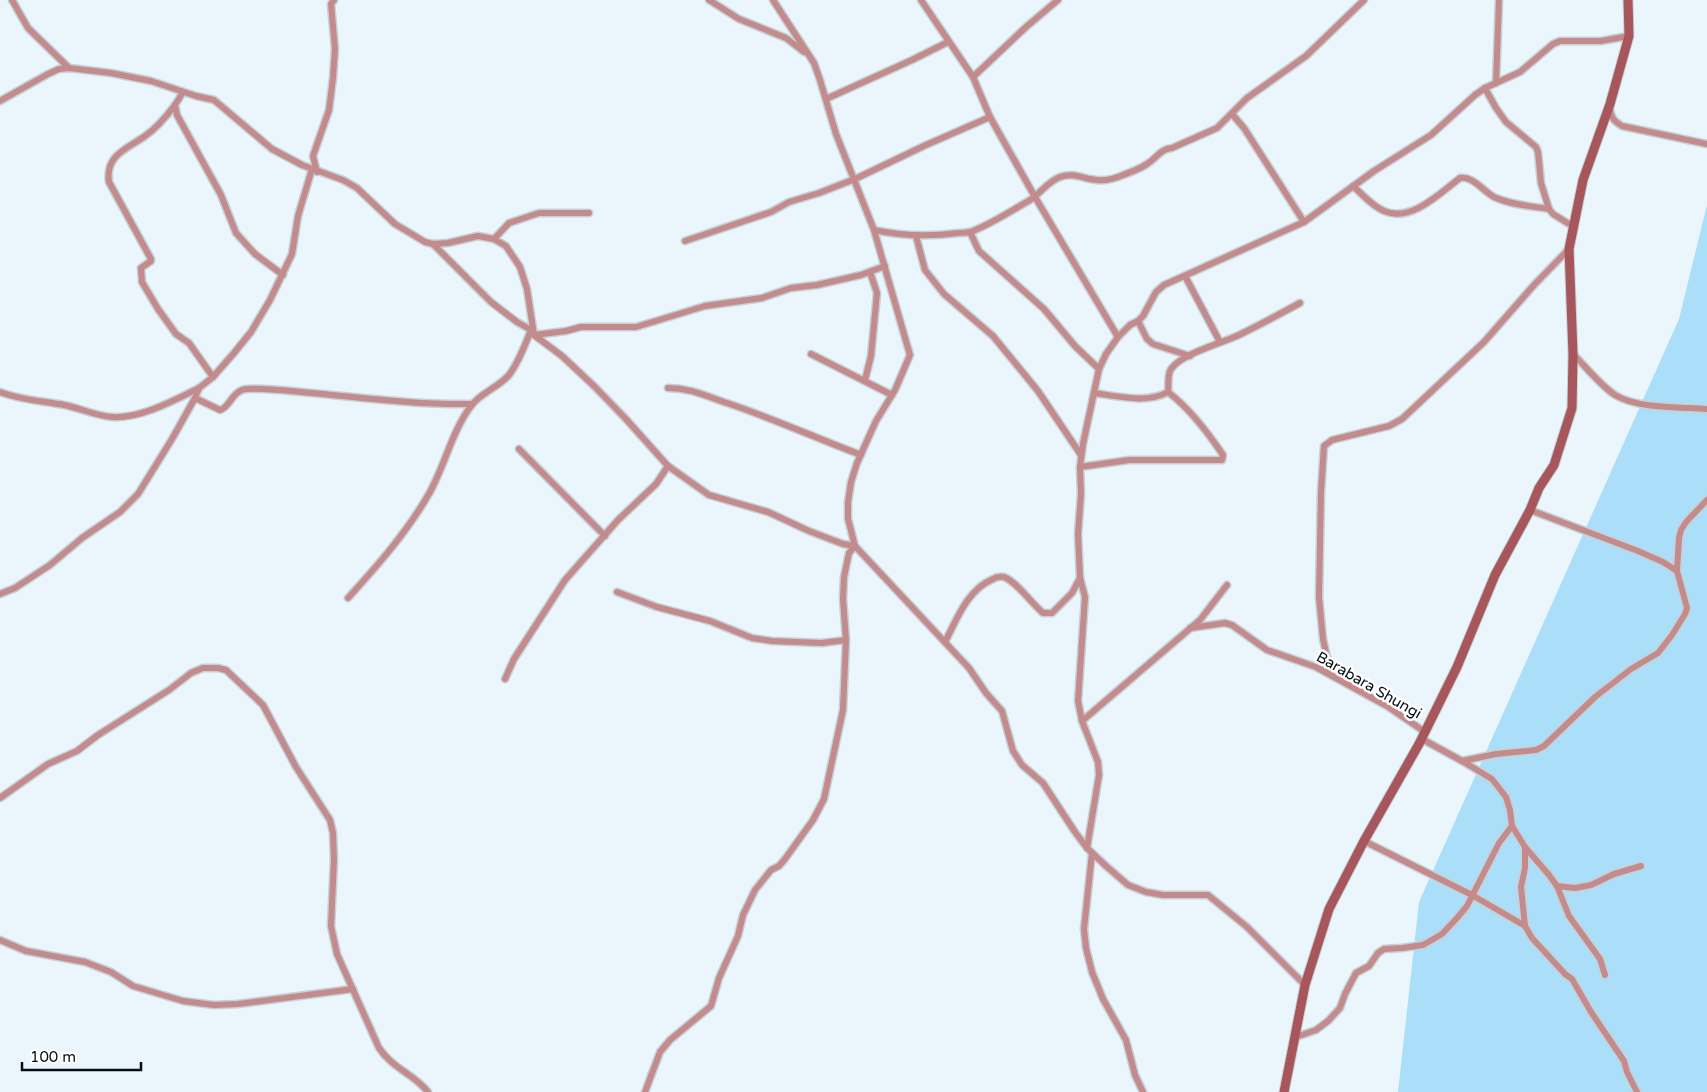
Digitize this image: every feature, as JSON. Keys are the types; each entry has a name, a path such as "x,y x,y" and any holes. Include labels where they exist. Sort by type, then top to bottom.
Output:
{"street":[{"path":"12,0 28,28 69,68"},
{"path":"709,0 739,19 786,38 806,53"},
{"path":"774,0 814,63 836,134 874,230 910,355 906,368 876,422 851,482 848,518 856,546 969,668 986,693 1002,711 1013,751 1022,765 1043,783 1089,850 1128,885 1146,892 1163,895 1208,895 1247,927 1305,985"},
{"path":"920,0 973,77 990,117 1118,337"},
{"path":"973,77 1058,0"},
{"path":"874,230 894,235 916,236 942,236 970,232 995,221 1035,197 1050,182 1062,176 1076,175 1094,180 1104,180 1124,175 1148,164 1165,149 1172,148 1217,128 1259,89 1306,56 1364,0"},
{"path":"1496,83 1499,0"},
{"path":"1284,1092 1305,985 1329,909 1364,841 1424,736 1457,667 1495,575 1530,510 1539,488 1554,465 1572,408 1573,354 1569,248 1582,180 1610,104 1629,36 1628,0"},
{"path":"0,392 114,417 136,414 161,407 199,388 213,376 251,332 270,300 292,254 298,216 312,169 313,156 329,110 335,49 330,1"},
{"path":"1143,1092 1135,1075 1126,1040 1103,999 1092,972 1086,948 1084,929 1089,850 1098,762 1082,721 1078,701 1085,597 1080,578 1078,534 1081,455 1099,369 1106,354 1118,337 1130,325 1138,322 1156,292 1164,285 1304,222 1430,134 1485,88 1520,72 1552,44 1560,41 1601,41 1629,36"},
{"path":"826,99 948,42"},
{"path":"0,101 59,69 69,68 112,72 151,81 214,100 272,149 357,188 395,224 425,242 433,244 448,243 478,236 494,239 506,246 520,268 527,289 533,332 509,375 471,404 461,421 430,492 402,536 348,598"},
{"path":"1485,88 1506,122 1530,141 1538,152 1541,183 1553,214 1574,227"},
{"path":"183,92 175,105 154,129 116,155 111,163 108,174 109,182 151,259 141,268 142,282 176,334 189,343 213,376"},
{"path":"1610,104 1610,114 1622,126 1707,144"},
{"path":"175,105 181,123 221,195 236,233 255,254 283,275"},
{"path":"1232,114 1244,128 1304,222"},
{"path":"686,241 771,212 789,202 855,179 990,117"},
{"path":"312,169 313,156"},
{"path":"1353,186 1383,211 1392,213 1413,210 1460,178 1470,179 1493,196 1504,201 1550,208"},
{"path":"494,239 510,223 539,213 589,213"},
{"path":"970,232 979,251 1044,309 1075,346 1099,369"},
{"path":"916,236 925,270 934,282 944,294 993,336 1033,385 1081,455"},
{"path":"433,244 491,302 522,326 533,332 594,386 668,466 710,495 768,512 843,544 856,546"},
{"path":"1331,675 1323,639 1319,606 1321,492 1324,446 1332,440 1388,426 1402,419 1484,342 1569,248"},
{"path":"533,332 566,331 580,327 636,327 705,306 762,298 791,288 817,285 870,272 885,266"},
{"path":"865,380 871,356 877,293 870,272"},
{"path":"1185,276 1220,342"},
{"path":"1080,466 1130,460 1222,460 1223,455 1198,420 1168,392 1168,374 1171,368 1208,346 1237,336 1300,304"},
{"path":"1138,322 1147,339 1153,344 1190,356"},
{"path":"811,354 892,395"},
{"path":"1573,354 1614,394 1626,400 1660,406 1707,409"},
{"path":"0,594 15,588 50,565 82,538 120,512 138,494 156,466 199,388"},
{"path":"668,388 684,388 698,392 861,455"},
{"path":"195,398 220,410 224,408 235,394 244,390 283,390 427,404 471,404"},
{"path":"1094,393 1153,398 1168,392"},
{"path":"519,449 605,536"},
{"path":"505,679 514,660 565,580 618,520 656,484 668,466"},
{"path":"1462,761 1513,751 1536,750 1544,746 1594,698 1631,669 1658,654 1682,619 1687,608 1677,571 1681,530 1707,500"},
{"path":"1530,510 1638,551 1677,571"},
{"path":"644,1092 660,1052 670,1040 711,1006 719,978 738,936 743,915 755,890 771,870 779,866 785,859 813,820 824,798 843,710 846,640 843,599 844,577 849,553 856,546"},
{"path":"945,642 964,606 975,590 987,581 998,576 1004,577 1012,582 1039,610 1048,614 1057,610 1072,593 1080,578"},
{"path":"1082,721 1200,620 1227,585"},
{"path":"618,592 657,607 710,621 752,638 772,641 822,643 846,640"},
{"name":"Barabara Shungi","path":"1190,628 1225,623 1232,625 1267,650 1316,667 1387,706 1424,736 1492,779 1506,797 1512,826"},
{"path":"0,798 48,764 77,751 98,735 169,690 190,672 203,668 226,670 264,705 296,767 330,820 333,833 334,859 331,926 336,954 379,1048 386,1059 420,1083 428,1092"},
{"path":"1296,1037 1316,1030 1328,1021 1340,1008 1356,973 1369,966 1378,953 1384,949 1423,945 1442,934 1467,906 1499,842 1512,826 1557,886 1570,916 1600,959 1605,975"},
{"path":"1364,841 1472,895 1525,926"},
{"path":"1526,847 1521,887 1525,926 1532,938 1565,974 1572,979 1624,1061 1637,1092"},
{"path":"1557,886 1575,888 1591,885 1614,874 1641,866"},
{"path":"0,940 26,951 85,962 110,972 133,986 183,1001 214,1005 238,1004 353,989"}],"shaded area":[{"path":"1707,205 1707,1092 1398,1092 1419,902 1679,319"}]}
